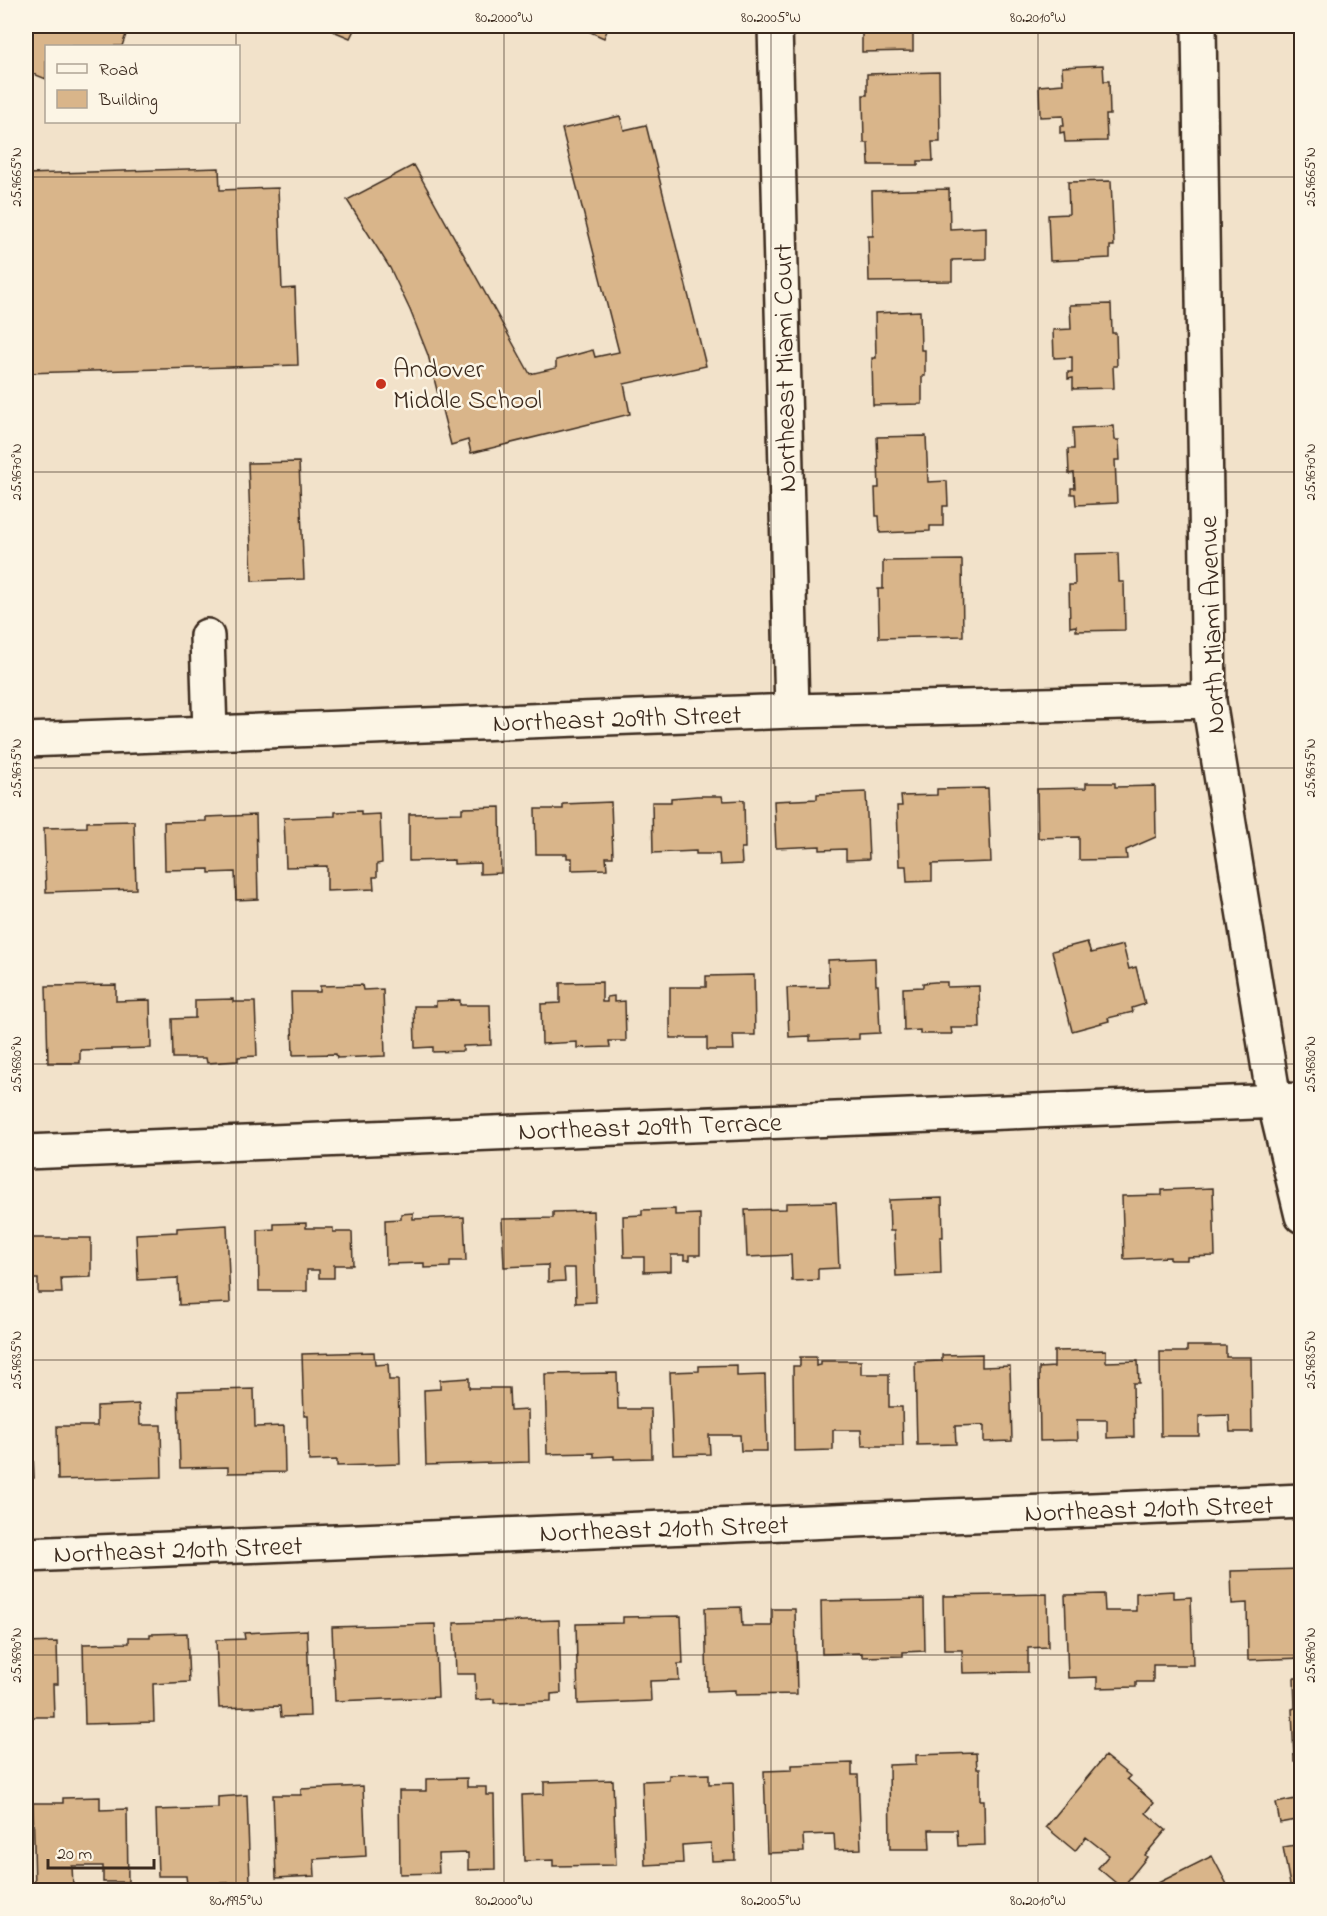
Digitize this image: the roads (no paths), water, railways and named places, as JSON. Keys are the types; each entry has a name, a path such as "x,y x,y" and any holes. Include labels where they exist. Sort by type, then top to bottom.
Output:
{"street":[{"name":"Northeast Miami Court","path":"775,26 792,711"},
{"name":"North Miami Avenue","path":"1199,26 1209,701 1288,1100 1302,1216"},
{"path":"207,636 210,733"},
{"name":"Northeast 209th Street","path":"26,740 792,711 1209,701"},
{"name":"Northeast 209th Terrace","path":"26,1152 1288,1100"},
{"name":"Northeast 210th Street","path":"26,1556 1302,1501"}],"place":[{"name":"Andover Middle School","path":"381,384"}]}
